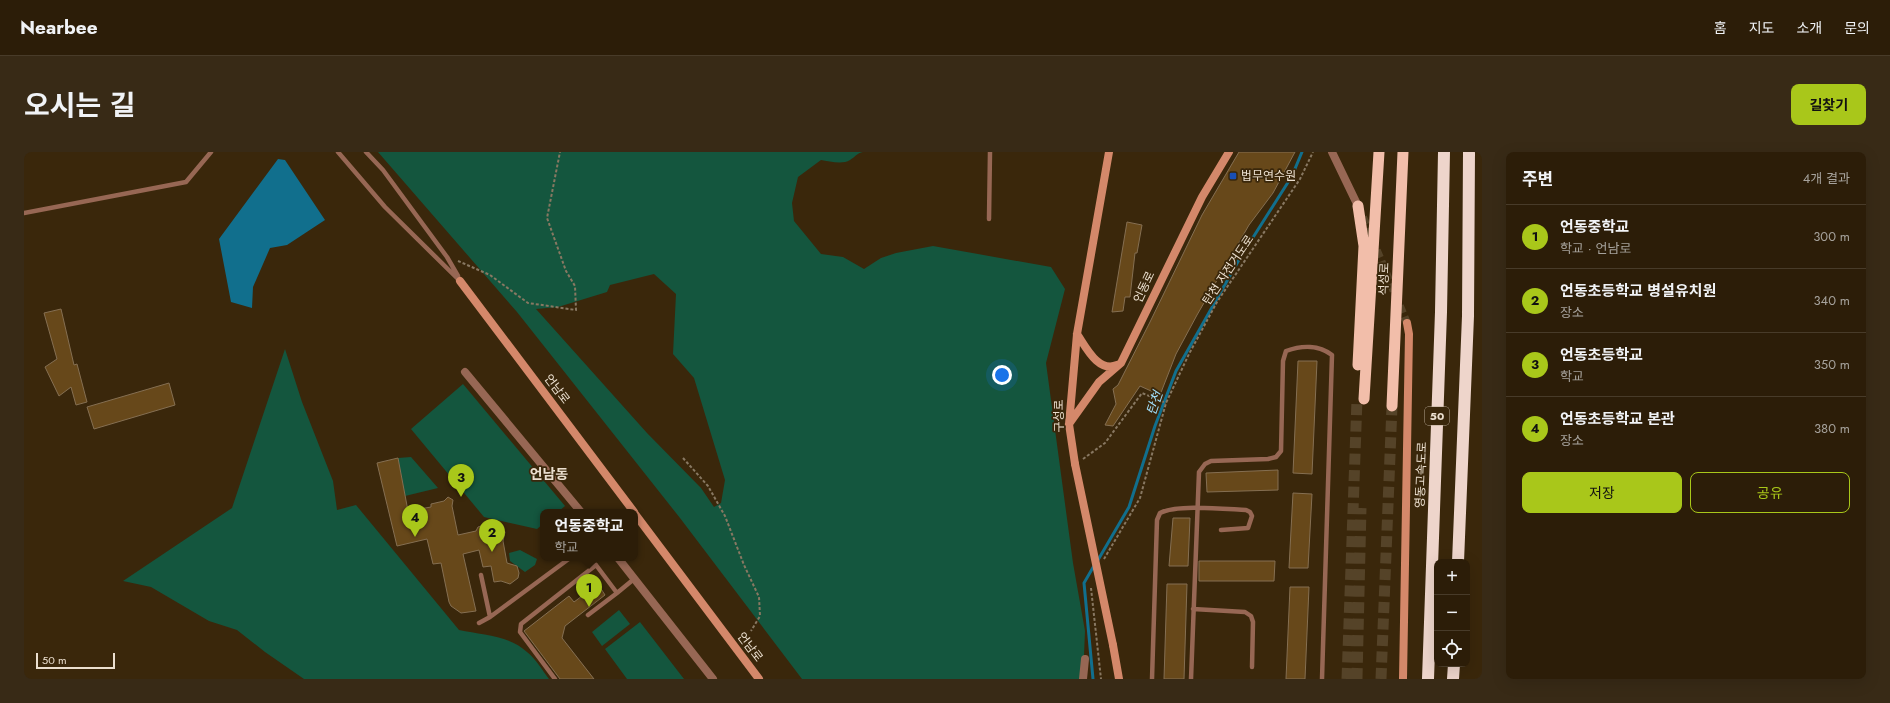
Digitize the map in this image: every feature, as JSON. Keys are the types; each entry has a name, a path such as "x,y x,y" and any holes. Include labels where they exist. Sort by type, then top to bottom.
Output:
{"highway":[{"name":"석성로","path":"1358,206 1364,246 1360,399 1379,152"},
{"name":"석성로","path":"1392,406 1403,152"},
{"name":"영동고속도로","path":"1428,679 1441,312 1444,152"},
{"name":"50","path":"1458,559 1468,316 1470,152"},
{"path":"1453,679 1454,667"}],"main road":[{"name":"구성로","path":"1109,152 1077,334 1069,424 1075,464 1119,679"},
{"name":"언동로","path":"1069,424 1099,382 1121,363 1195,211 1229,152"},
{"name":"언남로","path":"460,281 631,509"},
{"path":"1403,679 1409,334 1407,323"},
{"path":"1077,334 1098,363 1104,367 1111,367 1121,363"},
{"name":"언남로","path":"638,518 759,679"}],"street":[{"path":"1333,155 1358,206"},
{"path":"465,372 579,509"},
{"path":"620,561 714,679"},
{"path":"1083,679 1085,659"}],"lane":[{"path":"24,213 186,182 211,152"},
{"path":"338,152 385,207 460,281"},
{"path":"366,152 383,170 447,257 460,281"},
{"path":"989,219 990,152"},
{"path":"1191,679 1199,472 1204,464 1211,461 1268,459 1276,457 1281,451 1283,360 1286,351 1297,346 1323,348 1332,355 1322,679"},
{"path":"1152,679 1157,520 1160,513 1166,510 1198,509 1246,510 1250,512 1252,516 1248,528 1221,530"},
{"path":"479,623 490,617 566,561"},
{"path":"555,679 520,632 521,624 596,564 617,593"},
{"path":"481,575 490,617"},
{"path":"588,615 634,579"},
{"path":"1194,609 1245,612 1251,616 1253,622 1252,667"}],"path":[{"path":"447,257 490,275 528,303 576,310 574,286 566,271 547,218 560,152"},
{"name":"탄천 자전거도로","path":"1104,560 1140,498 1166,403 1217,302 1300,178 1313,152"},
{"path":"1075,464 1105,443 1142,393 1166,403"},
{"path":"684,458 708,486 726,516 744,565 759,597 760,616 751,631"},
{"path":"1091,587 1090,593 1100,679"}],"green space":[{"path":"378,152 863,152 850,160 843,162 821,160 798,177 792,203 794,221 821,254 843,257 864,269 881,258 896,253 933,246 1051,267 1065,289 1046,363 1073,563 1085,631 1083,679 802,679 680,518 517,312","holes":["654,274 676,294 673,354 694,378 725,480 721,503 714,507 701,488 647,433 536,309 558,307 607,292 610,285"]},
{"path":"285,349 302,402 333,481 337,510 356,505 459,630 495,636 520,646 536,661 549,679 304,679 265,652 237,630 209,621 151,587 123,581 232,508"},
{"path":"463,384 565,506 562,509 540,509 540,526 537,529 484,517 411,429"},
{"path":"411,457 438,488 405,496 398,458"},
{"path":"520,550 537,559 535,565 525,572 510,561 509,553"},
{"path":"619,610 630,624 602,646 592,632"},
{"path":"640,622 684,679 627,679 605,649"}],"water":[{"path":"278,159 285,160 325,220 287,245 270,248 253,287 252,308 231,302 219,239"}],"building":[{"path":"1239,152 1295,152 1273,193 1249,225 1197,315 1176,354 1160,395 1140,386 1113,426 1105,425 1116,404 1113,389 1118,385 1202,215"},
{"path":"1127,222 1142,225 1137,253 1135,253 1130,297 1125,297 1123,311 1112,312"},
{"path":"61,309 74,365 77,364 87,402 76,405 71,387 59,396 45,367 57,359 44,313"},
{"path":"1298,361 1317,361 1312,474 1293,473"},
{"path":"169,383 175,405 94,429 87,407"},
{"path":"398,458 408,511 431,507 431,504 444,501 448,497 453,500 452,506 458,535 476,531 478,527 489,523 498,524 505,532 503,541 507,563 517,566 519,573 518,578 510,584 501,581 494,582 491,566 483,567 479,550 463,554 476,611 461,613 451,606 441,563 433,564 427,539 397,546 377,463"},
{"path":"1278,470 1278,490 1207,492 1206,473"},
{"path":"1293,493 1312,494 1308,568 1289,568"},
{"path":"1173,518 1190,518 1188,566 1169,566"},
{"path":"1199,561 1275,561 1274,581 1199,581"},
{"path":"598,584 605,595 565,626 562,638 594,679 560,679 524,631 569,596 574,602"},
{"path":"1167,584 1187,584 1184,679 1164,679"},
{"path":"1290,587 1309,587 1305,679 1286,679"}],"waterway":[{"name":"탄천","path":"1098,560 1129,507 1155,426 1176,371 1240,258 1292,176 1302,152"},
{"name":"탄천","path":"1093,679 1084,583 1095,564"}],"tunnel":[{"path":"1363,217 1407,323"},
{"path":"1347,679 1357,399"},
{"path":"1381,679 1392,406"},
{"path":"1357,679 1361,508"}],"place":[{"name":"법무연수원","path":"1233,176"},
{"name":"언동초등학교","path":"461,497"},
{"name":"언동초등학교 본관","path":"415,537"},
{"name":"언동초등학교 병설유치원","path":"492,552"},
{"name":"언동중학교","path":"589,607"}],"district":[{"name":"언남동","path":"549,474"}]}
